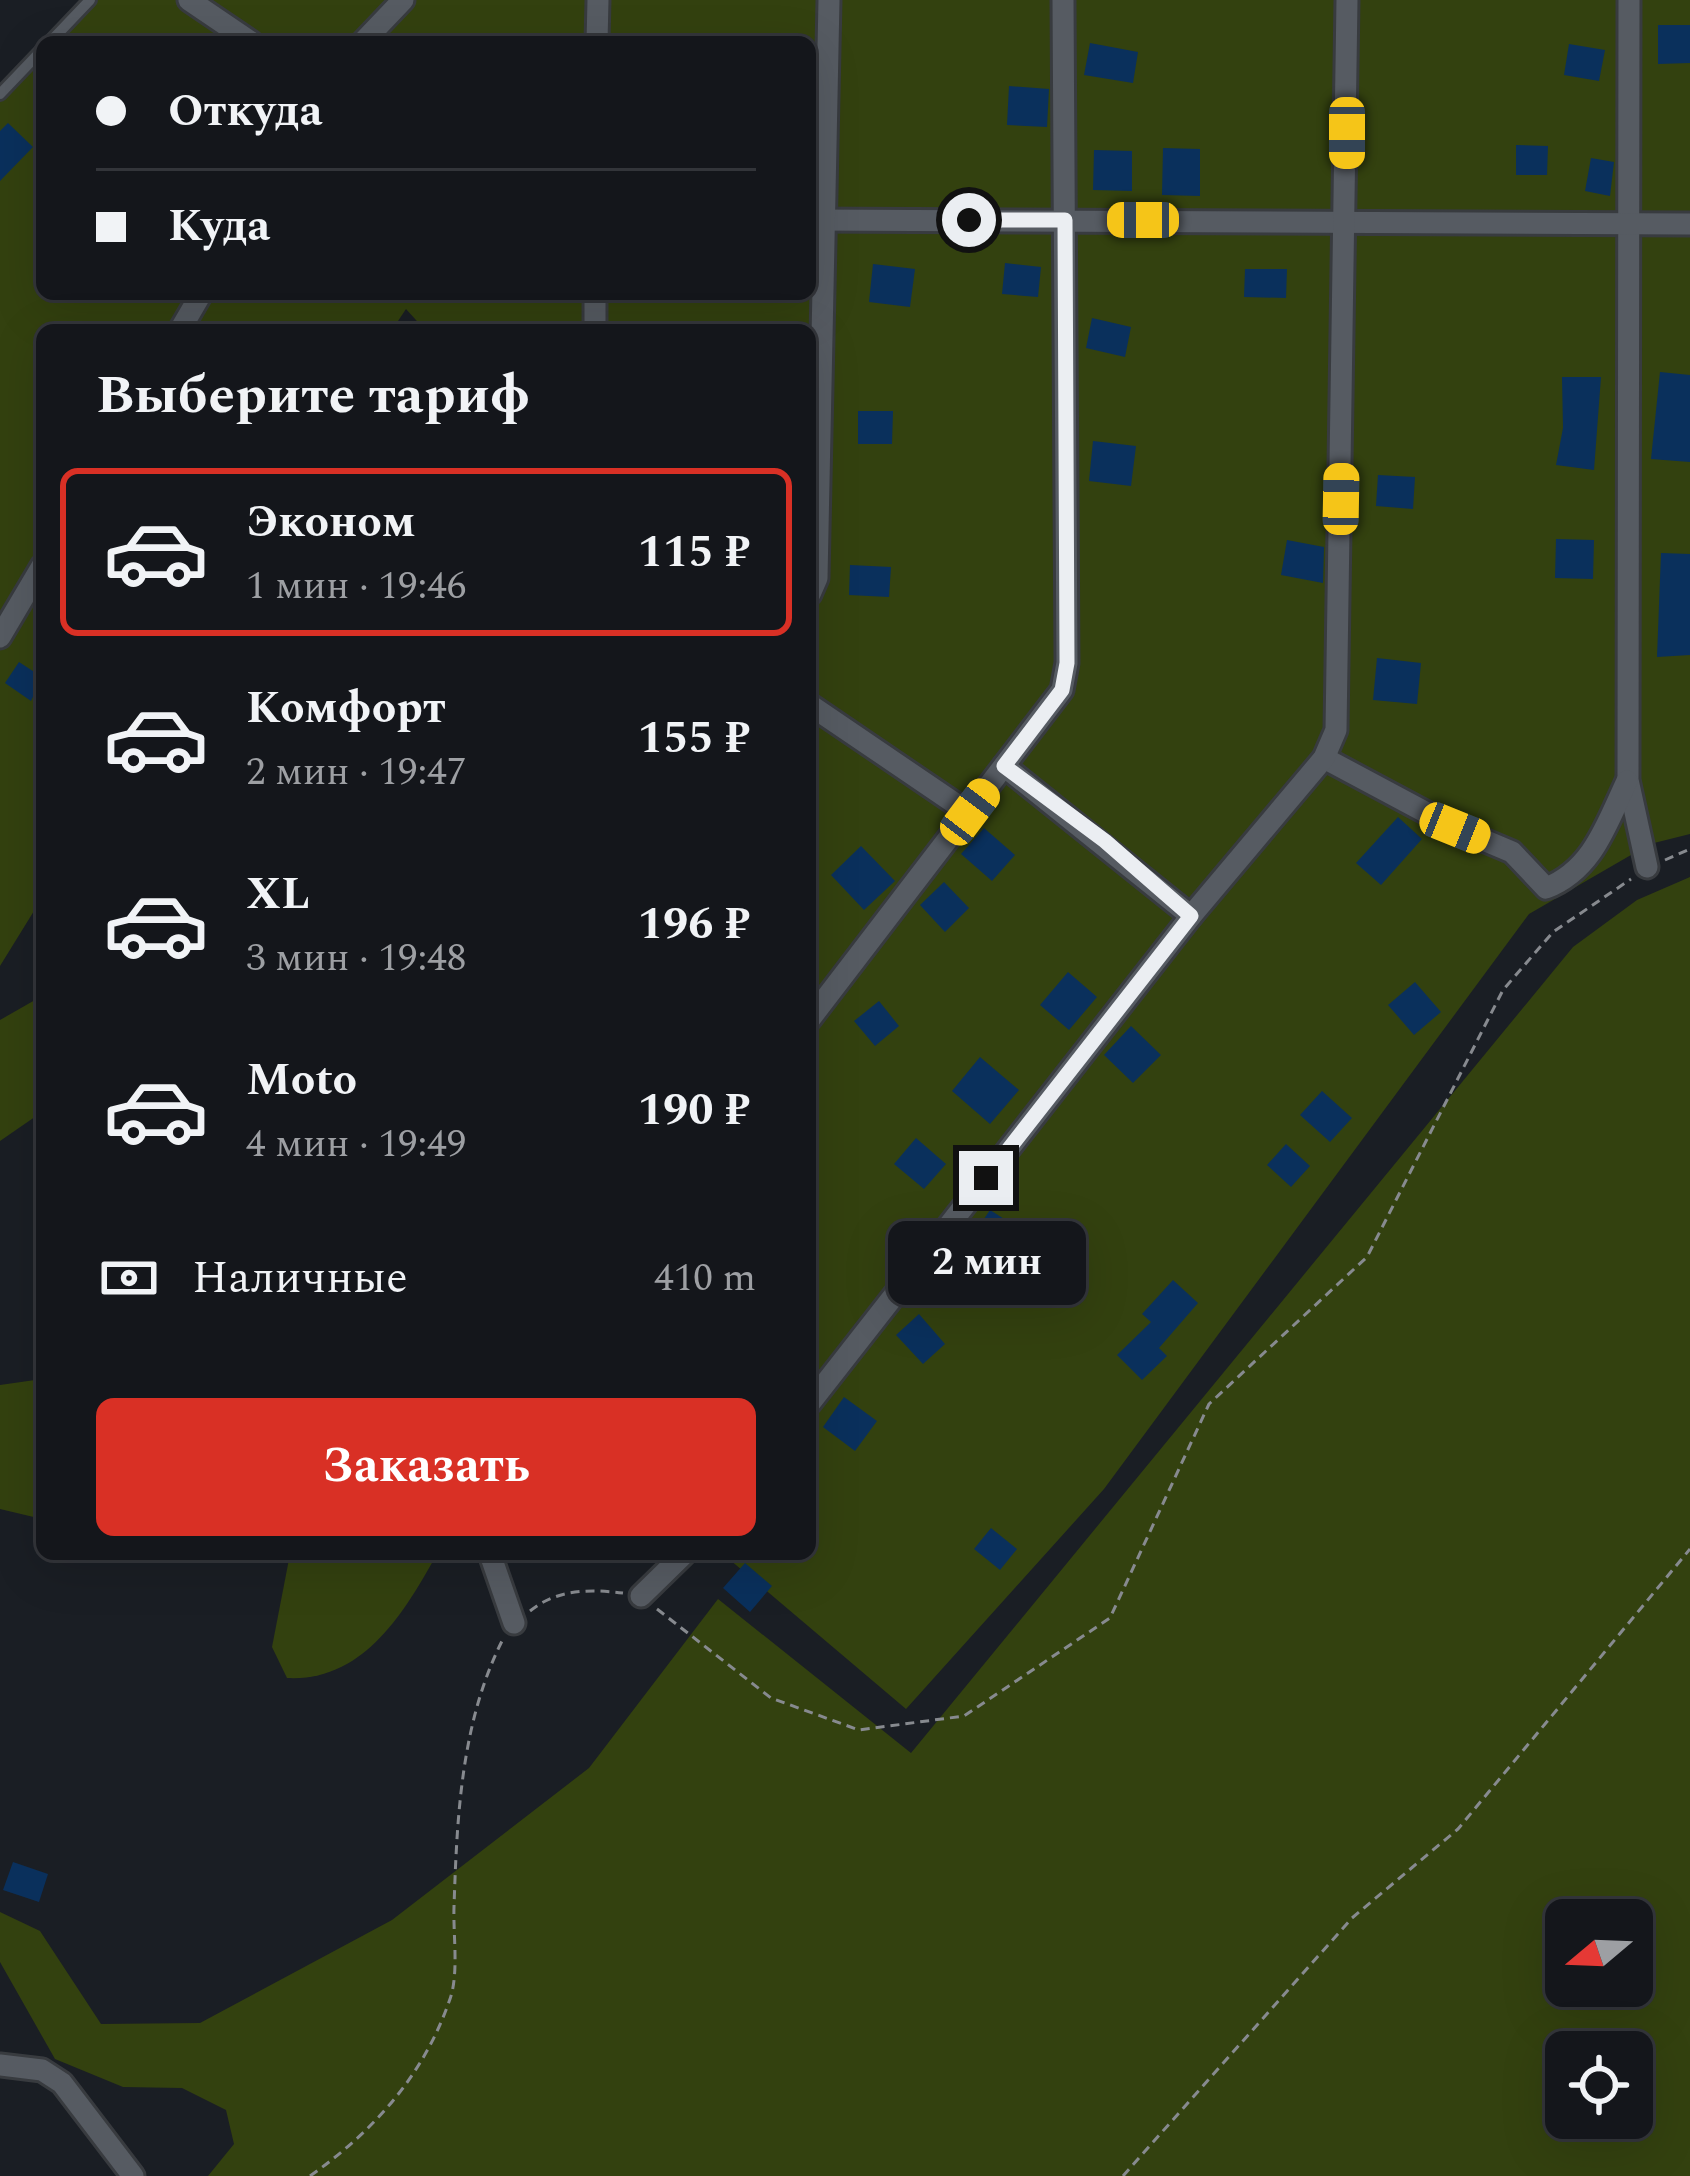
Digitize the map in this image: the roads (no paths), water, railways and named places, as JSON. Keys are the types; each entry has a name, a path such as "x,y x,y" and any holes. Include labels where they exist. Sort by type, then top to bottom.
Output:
{"street":[{"path":"189,0 242,36"},
{"path":"369,36 403,0"},
{"path":"597,36 598,0"},
{"path":"816,580 818,220 829,0"},
{"path":"816,1011 1055,701 1067,663 1064,0"},
{"path":"816,1395 1191,916 1324,758 1336,730 1347,0"},
{"path":"1629,0 1626,224 1632,682 1628,780 1647,867"},
{"path":"818,220 1690,224"},
{"path":"0,637 36,576"},
{"path":"816,709 970,812"},
{"path":"1324,758 1455,828 1512,852 1546,888 1564,881 1592,856 1628,780"},
{"path":"1004,766 1105,841 1191,916"},
{"path":"492,1560 514,1623"},
{"path":"641,1596 677,1560"},
{"path":"0,2065 42,2070 62,2084 133,2176"}],"lane":[{"path":"56,36 90,0"},
{"path":"0,94 36,56"}]}
